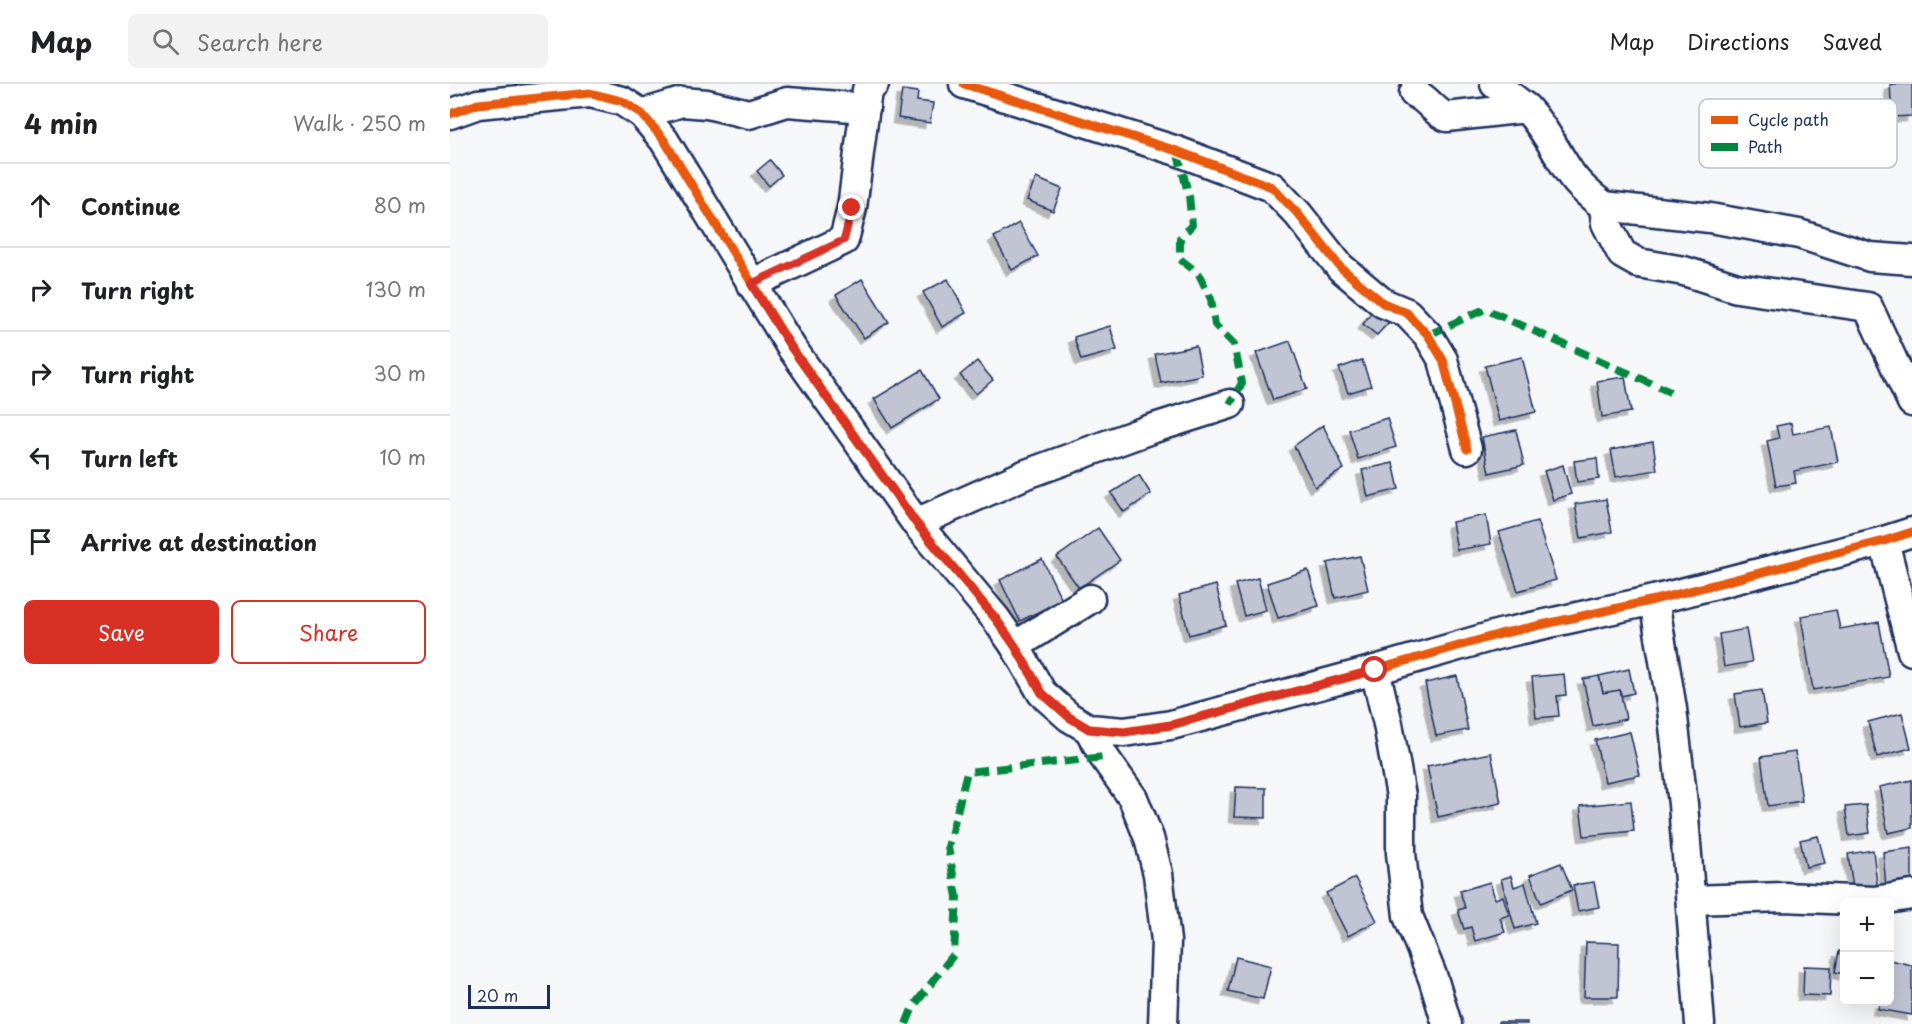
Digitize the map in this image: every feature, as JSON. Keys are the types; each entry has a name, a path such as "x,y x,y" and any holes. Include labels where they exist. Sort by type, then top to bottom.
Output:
{"street":[{"path":"964,84 1178,151 1272,187 1298,214 1340,267 1383,303 1407,313 1428,335 1443,360 1467,449"},
{"path":"1495,84 1526,108 1541,124 1572,176 1589,195 1604,206 1710,218 1798,234 1870,257 1912,260"},
{"path":"450,114 478,104 588,88 622,101 642,114 664,140 791,347 916,523 996,619 1015,646 1042,693 1069,717 1089,729 1124,732 1171,725 1500,634 1654,600 1912,532"},
{"path":"1414,93 1425,98 1439,114 1447,117 1526,108"},
{"path":"642,114 682,102 707,104 749,114 787,102 869,96 852,208 844,240 751,284"},
{"path":"1604,206 1606,223 1622,254 1638,263 1684,271 1737,288 1868,306 1912,402"},
{"path":"916,523 1024,475 1148,430 1230,404"},
{"path":"1884,541 1912,651"},
{"path":"1015,646 1090,599"},
{"path":"1654,600 1672,709 1683,804 1700,1024"},
{"path":"1375,670 1388,724 1401,796 1401,853 1408,916 1448,1024"},
{"path":"1089,729 1104,757 1133,798 1149,838 1158,874 1166,941 1163,1024"},
{"path":"1691,900 1784,897 1875,901 1912,895"}],"building":[{"path":"1890,84 1912,84 1912,116 1897,117 1897,99 1891,99"},
{"path":"902,90 918,92 917,101 933,103 930,123 898,118"},
{"path":"770,160 782,175 769,186 757,171"},
{"path":"1036,178 1062,189 1053,211 1027,200"},
{"path":"1019,223 1038,256 1012,270 994,237"},
{"path":"862,279 889,322 864,338 836,295"},
{"path":"948,279 966,313 942,327 923,292"},
{"path":"1375,308 1390,321 1377,335 1363,324"},
{"path":"1110,326 1117,350 1081,360 1074,337"},
{"path":"1290,341 1307,389 1273,400 1256,353"},
{"path":"1196,346 1202,375 1161,383 1155,354"},
{"path":"1522,357 1536,412 1499,421 1485,366"},
{"path":"1362,360 1371,386 1348,393 1339,368"},
{"path":"977,361 993,380 976,394 960,375"},
{"path":"922,370 939,399 892,428 874,399"},
{"path":"1625,377 1631,412 1602,417 1597,381"},
{"path":"1387,418 1396,447 1358,459 1349,430"},
{"path":"1791,423 1793,434 1831,427 1838,462 1794,471 1796,483 1776,486 1767,441 1779,438 1776,426"},
{"path":"1323,425 1344,469 1315,487 1294,446"},
{"path":"1516,430 1524,465 1489,473 1482,437"},
{"path":"1653,442 1657,470 1616,477 1611,450"},
{"path":"1597,458 1599,479 1577,482 1574,461"},
{"path":"1393,463 1399,489 1368,497 1362,470"},
{"path":"1563,465 1571,494 1553,500 1544,471"},
{"path":"1139,475 1151,494 1124,512 1111,493"},
{"path":"1606,499 1612,532 1581,538 1575,504"},
{"path":"1486,515 1491,544 1457,550 1452,522"},
{"path":"1537,521 1556,580 1518,591 1499,532"},
{"path":"1098,528 1120,560 1079,588 1057,557"},
{"path":"1360,556 1368,590 1335,598 1327,563"},
{"path":"1042,559 1062,600 1020,621 1000,580"},
{"path":"1308,570 1319,606 1278,618 1267,583"},
{"path":"1258,578 1266,610 1244,616 1235,584"},
{"path":"1216,585 1226,625 1189,635 1179,595"},
{"path":"1836,610 1840,629 1879,622 1889,677 1813,690 1801,616"},
{"path":"1746,629 1752,662 1724,667 1719,634"},
{"path":"1629,669 1634,693 1621,696 1620,690 1603,693 1599,676"},
{"path":"1564,674 1566,695 1557,696 1559,716 1536,718 1532,677"},
{"path":"1457,676 1468,730 1436,736 1425,683"},
{"path":"1599,676 1603,693 1620,690 1626,719 1593,726 1583,679"},
{"path":"1762,690 1767,723 1740,727 1735,694"},
{"path":"1902,713 1911,748 1877,757 1868,722"},
{"path":"1630,732 1640,775 1605,782 1595,740"},
{"path":"1795,752 1802,801 1768,806 1761,757"},
{"path":"1491,753 1501,803 1438,817 1427,766"},
{"path":"1912,780 1912,828 1888,833 1879,787"},
{"path":"1236,787 1266,788 1266,818 1234,817"},
{"path":"1631,801 1634,831 1584,836 1580,806"},
{"path":"1866,805 1870,833 1849,836 1845,807"},
{"path":"1818,836 1825,863 1806,867 1800,840"},
{"path":"1912,848 1912,884 1886,888 1883,852"},
{"path":"1873,850 1878,892 1854,894 1848,854"},
{"path":"1561,863 1572,890 1541,903 1530,875"},
{"path":"1511,876 1514,887 1525,883 1536,923 1515,929 1501,879"},
{"path":"1355,878 1377,921 1348,936 1326,893"},
{"path":"1490,882 1495,899 1503,896 1509,915 1500,918 1505,932 1475,941 1471,927 1464,929 1458,910 1465,908 1460,891"},
{"path":"1594,882 1599,907 1578,911 1573,885"},
{"path":"1586,942 1619,943 1618,997 1584,997"},
{"path":"1839,951 1840,951 1840,973 1835,972"},
{"path":"1236,957 1271,966 1263,999 1228,991"},
{"path":"1894,961 1912,965 1912,1015 1878,1009 1879,1006 1894,1006"},
{"path":"1804,966 1831,967 1830,996 1803,995"},
{"path":"1498,1022 1527,1022 1527,1024 1498,1024"}],"marked path":[{"path":"1177,151 1189,196 1192,225 1180,238 1180,259 1199,274 1211,299 1215,325 1234,344 1242,383 1230,404"},
{"path":"1428,335 1485,309 1670,392"},
{"path":"906,1024 913,1007 954,954 957,897 948,847 967,772 1104,757"}],"cycle path":[{"path":"964,84 1177,151 1272,187 1298,214 1340,267 1383,303 1407,313 1428,335 1443,360 1467,449"},
{"path":"450,114 478,104 590,93 622,101 642,114 664,140 791,347 916,523 996,619 1015,646 1042,693 1069,717 1089,729 1124,732 1171,725 1500,634 1654,600 1912,532"}],"route":[{"path":"852,208 844,240 751,284 791,347 916,523 996,619 1015,646 1042,693 1069,717 1089,729 1124,732 1171,725 1375,670"}]}
